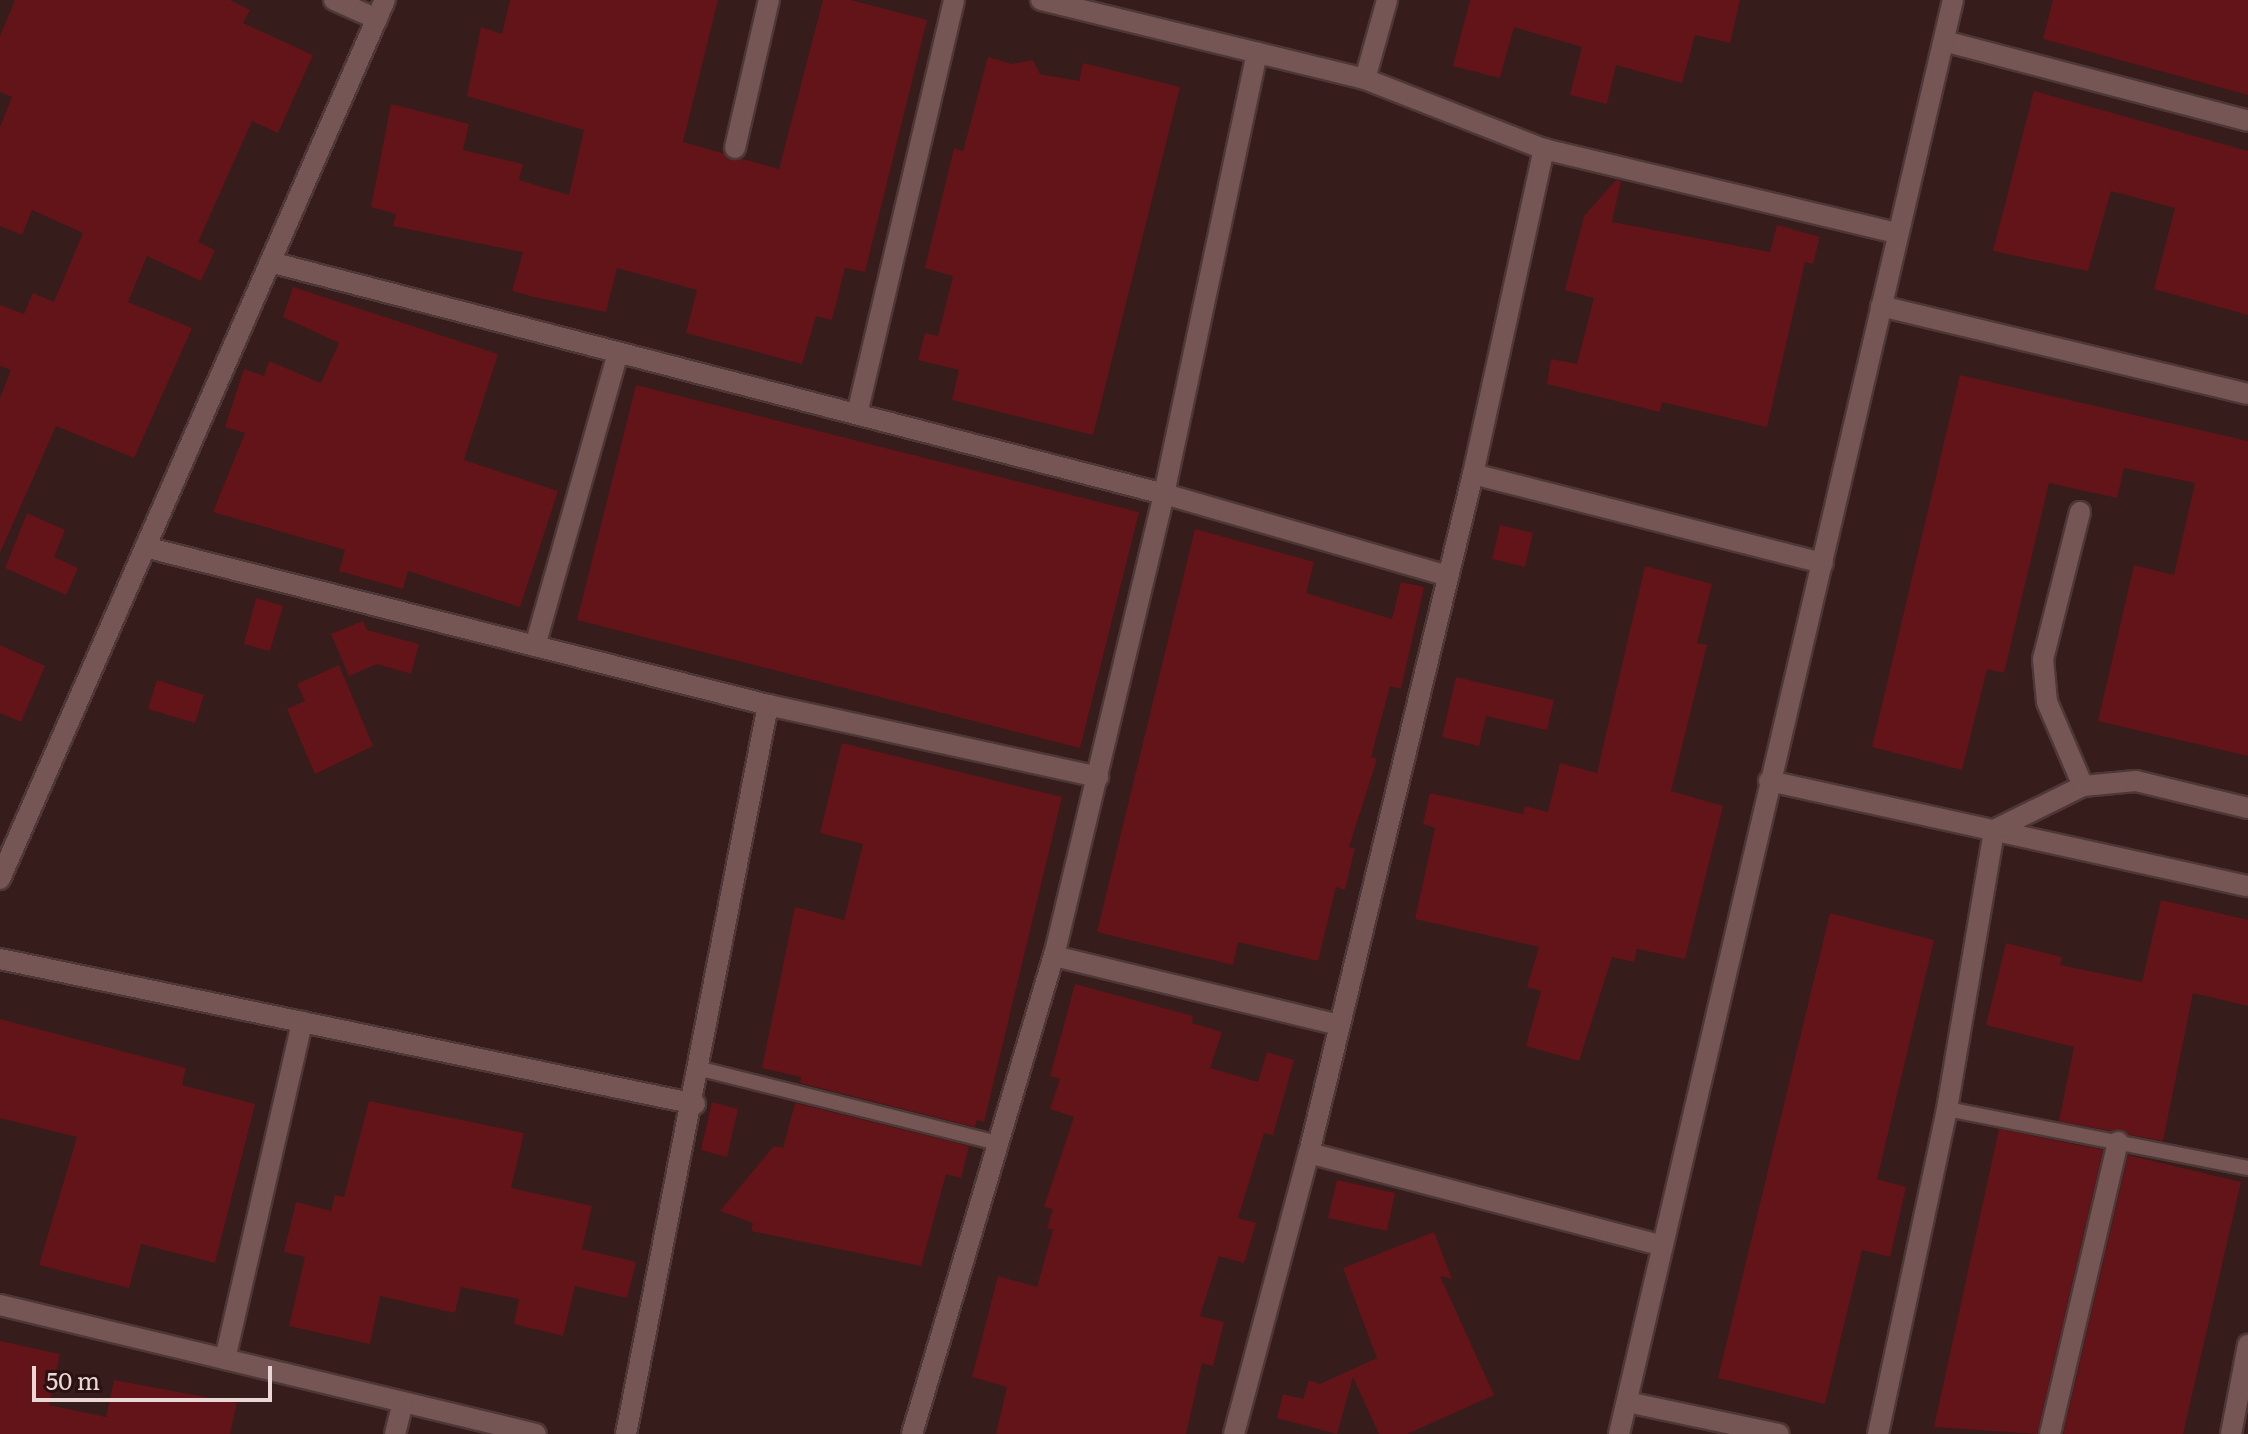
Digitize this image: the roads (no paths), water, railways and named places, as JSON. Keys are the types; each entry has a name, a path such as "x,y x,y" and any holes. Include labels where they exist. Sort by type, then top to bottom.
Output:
{"street":[{"path":"0,879 6,845 145,547 381,9 334,0"},
{"path":"735,148 769,0"},
{"path":"857,414 954,0"},
{"path":"1041,0 1062,2 1365,79 1544,149 1896,233"},
{"path":"1365,79 1387,0"},
{"path":"1619,1434 1660,1245 1823,563 1896,233 1953,0"},
{"path":"1944,41 2248,121"},
{"path":"912,1434 1054,956 1164,494 1257,53"},
{"path":"1234,1434 1309,1153 1445,575 1473,474 1544,149"},
{"path":"270,262 1164,494 1445,575"},
{"path":"1881,306 2248,394"},
{"path":"535,646 618,352"},
{"path":"1473,474 1823,563"},
{"path":"2080,512 2043,659 2047,702 2083,786"},
{"path":"145,547 768,705 1098,777"},
{"path":"626,1434 695,1104 768,705"},
{"path":"1769,781 2248,886"},
{"path":"1994,830 2083,786 2136,781 2248,808"},
{"path":"1878,1434 1947,1109 1994,830"},
{"path":"1054,956 1339,1025"},
{"path":"0,959 695,1104"},
{"path":"225,1359 302,1022"},
{"path":"2050,1434 2118,1142"},
{"path":"1309,1153 1660,1245"},
{"path":"0,1305 536,1434"},
{"path":"2231,1434 2248,1345"},
{"path":"395,1434 403,1402"},
{"path":"1627,1402 1779,1434"}],"lane":[{"path":"701,1069 998,1143"},
{"path":"1947,1109 2248,1168"}]}
